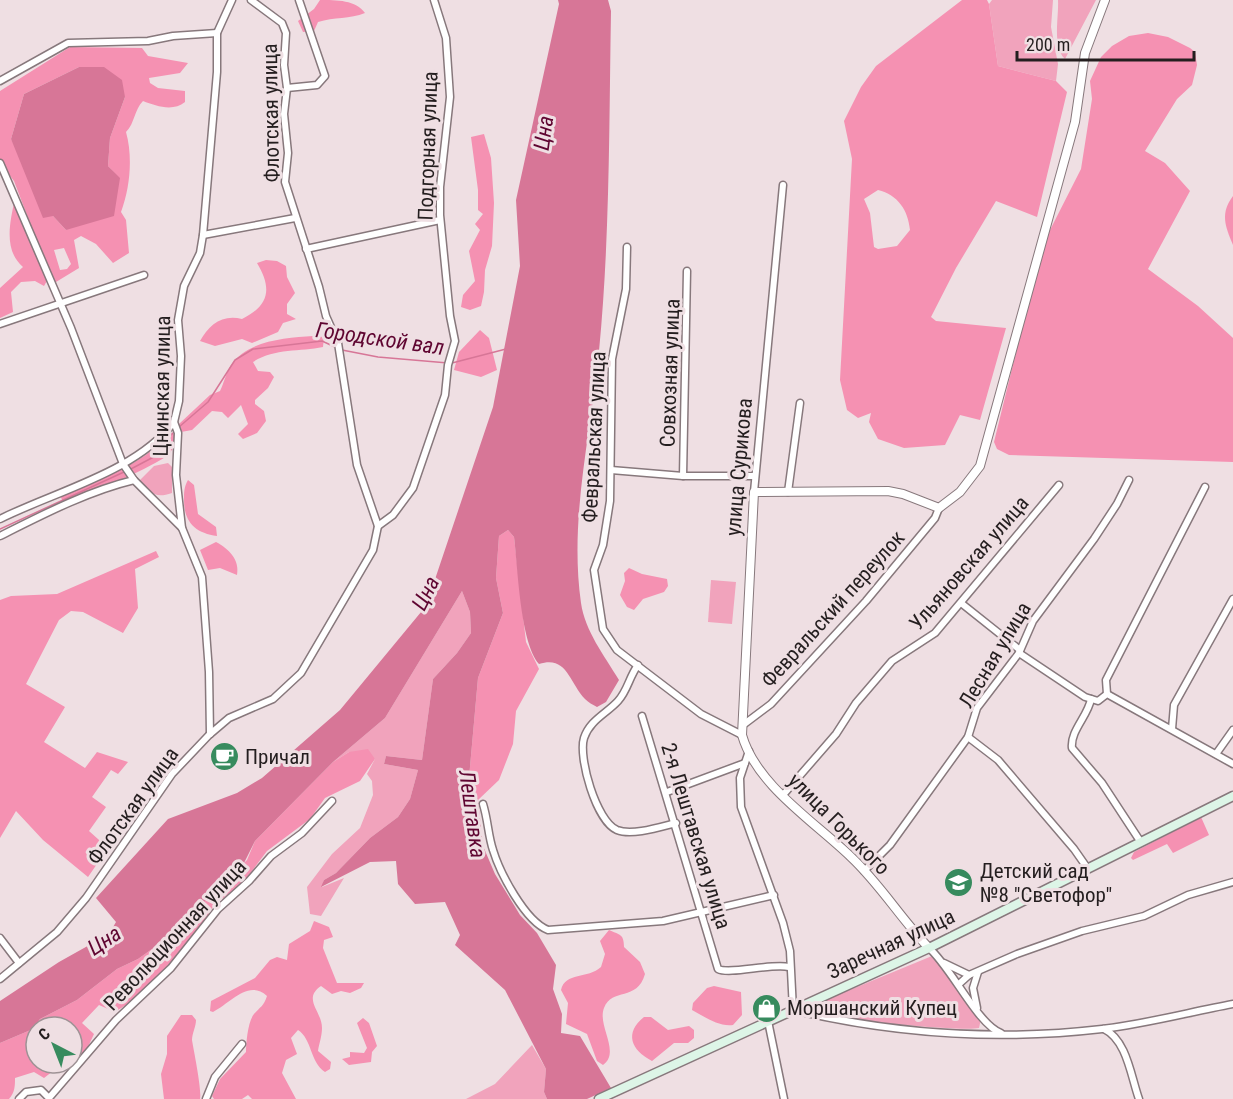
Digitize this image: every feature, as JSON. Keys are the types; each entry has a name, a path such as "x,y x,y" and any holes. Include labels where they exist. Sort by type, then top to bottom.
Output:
{"main road":[{"name":"Заречная улица","path":"599,1099 929,948 1233,796"}],"street":[{"path":"0,81 68,43 148,42 173,36 217,33 232,0"},
{"name":"Флотская улица","path":"0,979 57,932 86,898 171,774 229,718 273,699 301,673 361,575 373,550 378,526 357,465 339,344 326,316 285,182 288,153 284,114 287,88 284,65 286,33 282,23 251,0"},
{"path":"287,88 317,85 325,76 299,0"},
{"name":"Подгорная улица","path":"378,526 393,516 412,488 445,395 448,365 455,341 448,305 440,220 440,187 450,97 446,38 434,0"},
{"path":"754,492 888,491 903,494 939,508 960,492 980,466 1075,122 1085,53 1105,0"},
{"name":"Цнинская улица","path":"210,735 210,692 202,577 182,528 176,475 178,434 174,422 180,389 178,320 184,286 200,253 203,235 212,107 217,72 217,33"},
{"name":"Цнинская улица","path":"0,163 31,230 126,469 182,528"},
{"name":"улица Сурикова","path":"749,751 742,735 754,492 783,185"},
{"path":"203,235 295,218"},
{"path":"306,249 440,220"},
{"name":"Февральская улица","path":"627,247 626,289 612,359 611,470 607,526 603,545 596,558 595,582 603,629 617,650 701,714 742,735"},
{"name":"Совхозная улица","path":"683,476 687,271"},
{"path":"0,324 144,274"},
{"path":"788,492 800,403"},
{"path":"0,519 126,469 163,436 174,422"},
{"path":"611,470 683,476 755,476"},
{"path":"0,536 40,516 134,480"},
{"name":"Лесная улица","path":"864,872 890,845 968,737 977,708 1020,651 1033,621 1094,539 1117,504 1129,480"},
{"name":"Ульяновская улица","path":"783,795 836,734 856,703 892,661 935,633 1059,485"},
{"path":"1107,694 1106,680 1205,487"},
{"name":"Февральский переулок","path":"743,725 771,704 866,601 935,518 939,508"},
{"path":"1172,729 1174,705 1233,598"},
{"path":"961,603 1020,651 1091,699 1098,701 1107,694"},
{"path":"638,665 620,699 590,725 581,750 586,775 592,793 609,822 618,830 629,831 676,823"},
{"path":"1107,694 1233,764"},
{"path":"1091,699 1089,708 1071,740 1072,748 1108,792 1140,841"},
{"name":"2-я Лештавская улица","path":"642,716 667,792 716,965 722,972 777,965 789,967"},
{"path":"1216,754 1233,730"},
{"path":"968,737 998,760 1074,849 1088,869"},
{"path":"749,751 740,778 741,807 774,895 790,951 789,967 793,1010 855,1023 975,1035 1008,1035 1104,1029 1233,1004"},
{"name":"улица Горького","path":"749,751 783,795 864,872 929,948"},
{"path":"667,792 745,763"},
{"name":"Революционная улица","path":"19,1099 33,1090 41,1090 49,1099 116,1020 171,968 218,909 249,881 271,856 302,833 332,801"},
{"path":"483,804 493,850 501,870 533,921 548,930 623,926 663,921 774,895"},
{"path":"959,984 969,975 1017,954 1082,931 1144,916 1188,895 1233,882"},
{"path":"0,938 19,963"},
{"path":"929,948 944,963 983,1019 993,1029 1008,1035"},
{"path":"944,963 969,975"},
{"path":"978,972 973,988 978,1012"},
{"path":"808,1003 815,1015"},
{"path":"975,1035 983,1028 983,1019"},
{"path":"768,1021 784,1099"},
{"path":"1104,1029 1118,1040 1139,1099"},
{"path":"206,1099 215,1077 242,1044"}],"shaded area":[{"path":"320,0 351,3 357,5 365,13 318,22 314,31 303,32 298,21 314,9"},
{"path":"962,0 987,0 998,66 1056,81 1067,92 1037,217 996,201 956,268 931,317 936,321 1006,328 980,420 960,415 945,445 904,448 878,439 869,422 871,413 858,418 847,410 840,380 852,159 844,121 861,87 876,66","holes":["878,190 885,192 901,204 910,230 897,246 878,249 874,247 870,213 864,199"]},
{"path":"992,0 1053,0 1051,27 1058,64 1056,81 998,66 989,4"},
{"path":"1058,0 1096,0 1065,59 1057,39"},
{"path":"1148,33 1168,37 1190,48 1195,52 1197,65 1192,85 1177,99 1145,151 1165,163 1190,191 1148,269 1198,306 1233,338 1233,462 1009,455 997,449 994,442 1035,275 1049,232 1081,169 1092,99 1090,81 1101,57 1112,46 1129,36"},
{"path":"70,47 142,48 148,56 188,63 180,73 149,78 150,83 158,88 185,91 185,102 170,107 143,101 126,132 130,172 121,212 126,220 129,253 113,263 96,244 81,236 74,240 79,268 56,282 51,278 14,181 0,163 0,91","holes":["79,67 125,97 110,138 108,166 119,178 66,230 53,216 11,139 24,94","64,248 71,264 67,269 60,270 54,250"]},
{"path":"484,134 491,158 494,203 492,246 485,270 481,306 470,310 461,307 463,295 475,281 469,251 480,230 475,224 483,214 478,210 478,190 471,137"},
{"path":"1233,196 1233,245 1225,214"},
{"path":"15,199 48,279 44,286 35,281 21,282 11,292 13,312 0,318 0,288 23,267 10,244 10,226"},
{"path":"266,260 277,261 286,266 287,277 295,293 287,304 287,314 296,319 283,323 278,332 252,343 242,339 215,346 200,341 217,322 228,318 242,319 263,302 266,295 265,280 257,263"},
{"path":"480,330 489,338 497,370 481,377 454,370 459,352"},
{"path":"313,336 324,337 323,347 278,352 253,362 258,371 270,372 274,377 268,388 255,400 255,404 264,411 266,421 257,433 243,439 238,434 248,424 241,405 228,418 222,412 212,411 192,430 181,432 177,426 210,395 220,391 229,368 247,350 268,342"},
{"path":"168,433 175,434 175,444 169,455 118,481 63,503 61,497 132,464 157,445"},
{"path":"168,463 172,467 172,493 154,494 139,481 154,466"},
{"path":"188,480 194,485 198,514 216,527 217,536 197,529 189,520 184,500"},
{"path":"508,530 514,537 526,642 539,669 516,711 513,744 499,780 478,800 469,778 478,678 503,613 496,578 499,536"},
{"path":"216,542 225,548 235,560 237,575 220,568 208,570 200,550"},
{"path":"156,551 159,557 135,569 138,608 123,633 83,612 71,611 59,620 26,684 65,707 44,742 85,768 97,752 128,762 118,774 111,770 92,797 106,807 89,831 108,848 88,877 43,840 16,811 0,838 0,600 11,596 57,594"},
{"path":"629,568 642,574 667,579 668,586 664,592 643,599 634,610 627,607 620,595 625,581 624,573"},
{"path":"711,580 736,582 732,624 708,622"},
{"path":"462,591 470,612 471,633 457,653 433,679 422,760 386,756 384,764 418,770 410,799 398,817 370,838 336,873 324,880 322,887 344,878 321,916 310,914 307,887 332,854 360,828 373,795 372,781 367,774 375,759 349,752 333,762 385,718"},
{"path":"368,749 375,759 360,781 325,798 310,819 267,851 243,883 214,905 197,933 172,963 129,1003 115,1012 99,1005 84,1021 84,1015 48,1015 77,1000 117,969 138,959 166,939 247,860 255,841 333,762 349,752"},
{"path":"1201,817 1209,835 1173,853 1167,844 1133,860 1131,858 1134,852"},
{"path":"314,921 329,927 333,937 324,940 323,948 337,983 364,983 361,988 350,993 341,991 332,994 321,986 313,996 322,1028 318,1051 331,1062 330,1069 325,1072 320,1068 306,1039 298,1030 291,1038 297,1054 286,1060 282,1073 296,1099 252,1099 248,1095 242,1099 214,1099 212,1096 220,1079 246,1052 250,1022 267,996 260,991 246,991 213,1012 210,1011 211,1001 255,978 270,960 277,957 287,960 289,944 310,931"},
{"path":"609,930 622,937 624,947 640,962 645,974 636,988 613,998 604,1008 603,1023 610,1053 603,1065 597,1061 587,1034 566,1024 568,1003 561,990 567,980 596,971 601,967 605,954 600,941"},
{"path":"932,956 941,963 981,1019 979,1028 928,1027 877,1022 826,1014 819,1008 823,1001"},
{"path":"714,986 741,992 742,1015 733,1025 717,1023 692,1010 693,1003 707,988"},
{"path":"181,1015 192,1015 196,1020 192,1040 200,1099 164,1099 161,1074 167,1054 167,1036"},
{"path":"644,1017 651,1017 668,1030 689,1026 694,1030 694,1038 688,1043 674,1043 652,1061 639,1052 633,1041 634,1029"},
{"path":"363,1018 369,1023 377,1046 372,1052 371,1062 349,1065 342,1059 350,1057 350,1052 364,1053 367,1048 357,1023"},
{"path":"84,1025 94,1034 84,1052"},
{"path":"24,1033 24,1075 15,1078 14,1089 9,1099 0,1099 0,1043"},
{"path":"532,1045 546,1069 544,1092 547,1099 466,1099 495,1084"}],"water":[{"path":"558,0 608,0 611,11 603,309 579,508 578,571 583,613 596,643 619,680 606,702 597,707 585,699 562,667 556,663 539,664 528,639 524,622 514,537 508,530 499,536 496,578 503,613 478,678 469,778 478,800 483,846 495,874 520,915 537,933 556,965 553,989 562,1014 561,1033 580,1036 611,1088 587,1099 547,1099 544,1092 546,1069 505,990 455,945 460,935 445,902 415,904 398,884 396,861 370,862 321,887 324,880 336,873 370,838 398,817 410,799 418,770 384,764 386,756 422,760 433,679 457,653 471,633 470,612 462,591 385,718 333,762 255,841 240,871 181,922 166,939 138,959 117,969 77,1000 48,1015 24,1015 24,1033 0,1043 0,1001 59,962 109,934 116,922 96,898 168,819 237,793 262,778 340,710 426,606 493,407 520,266 516,200 559,4"},
{"path":"79,67 104,67 122,80 125,97 110,138 108,166 120,178 114,216 66,230 53,216 43,218 11,139 24,94"}],"waterway":[{"name":"Городской вал","path":"179,427 208,402 235,360 253,349 322,341 335,347"},
{"name":"Городской вал","path":"452,363 506,349"},
{"name":"Городской вал","path":"342,350 378,357 448,363"},
{"name":"Городской вал","path":"129,470 163,452 170,436 176,430"},
{"name":"Городской вал","path":"0,529 124,472"}],"place":[{"name":"Причал","path":"224,757"},
{"name":"Детский сад №8 \"Светофор\"","path":"959,883"},
{"name":"Моршанский Купец","path":"766,1008"}],"water label":[{"name":"Цна","path":"543,133"},
{"name":"Цна","path":"425,593"},
{"name":"Лештавка","path":"473,814"},
{"name":"Цна","path":"104,940"}]}
